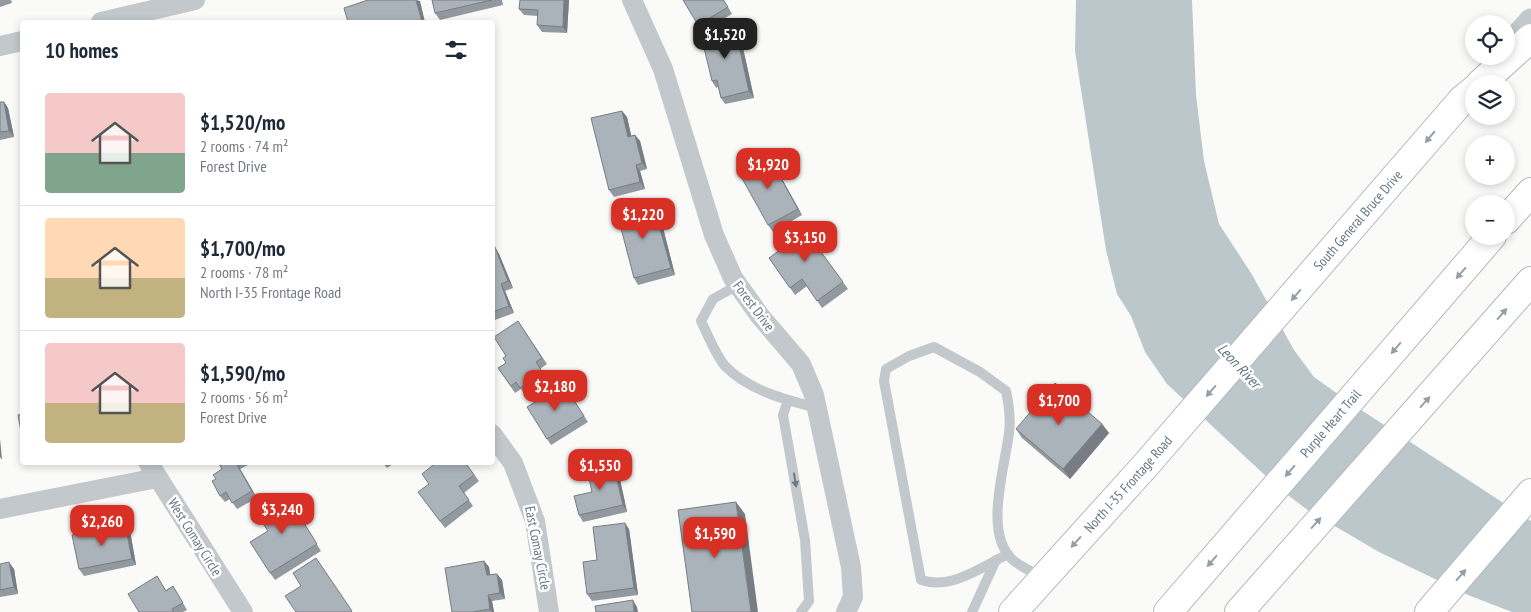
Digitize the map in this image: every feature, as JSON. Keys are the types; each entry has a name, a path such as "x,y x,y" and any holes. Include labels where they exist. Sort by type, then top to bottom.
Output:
{"main road":[{"path":"1489,75 1531,38"},
{"name":"South General Bruce Drive","path":"1243,354 1465,98"},
{"path":"1515,210 1531,192"},
{"name":"Purple Heart Trail","path":"1168,612 1484,245"},
{"path":"1239,612 1284,559 1474,348 1531,281"},
{"name":"North I-35 Frontage Road","path":"1013,612 1243,354"},
{"path":"1429,612 1531,493"}],"street":[{"path":"107,20 148,6 195,0"},
{"name":"Forest Drive","path":"632,0 663,69 714,235 738,285 760,316 801,364 814,395 852,575 854,598 846,612"},
{"path":"1515,39 1531,21"},
{"path":"0,46 20,41"},
{"name":"South General Bruce Drive","path":"1484,75 1493,65"},
{"name":"East Comay Circle","path":"495,438 514,463 535,520 549,612"},
{"path":"0,509 153,470"},
{"name":"West Comay Circle","path":"153,470 243,612"}],"lane":[{"path":"738,285 713,300 701,321 724,365 740,379 788,400 817,408"},
{"path":"1008,554 950,582 931,584 921,580 884,380 886,369 909,356 934,347 980,372 1006,391 1010,409 1009,432 996,504 1002,546 1013,560 1044,578"},
{"path":"788,400 783,415 804,540 809,601 801,612"},
{"path":"972,612 996,560"}],"water":[{"name":"Leon River","path":"1076,0 1192,0 1196,95 1204,161 1219,224 1251,273 1294,350 1314,377 1531,521 1531,612 1512,612 1468,595 1379,552 1309,511 1281,490 1167,384 1145,352 1131,316 1117,294 1106,250 1075,51"}],"building":[{"path":"368,0 416,0 421,20 347,20 344,8"},
{"path":"432,0 492,0 435,13"},
{"path":"520,0 564,0 563,27 537,25 538,10 519,9"},
{"path":"683,0 723,0 728,7 698,25"},
{"path":"734,23 749,91 721,98 717,80 712,81 700,31"},
{"path":"0,102 4,102 9,131 0,132"},
{"path":"622,111 628,137 635,135 642,163 636,165 640,182 609,190 591,118"},
{"path":"768,155 798,209 768,225 738,171"},
{"path":"646,202 651,220 657,218 671,268 634,278 616,209"},
{"path":"799,222 843,282 817,301 802,279 790,288 769,258 784,247 777,237"},
{"path":"495,247 508,281 501,284 509,306 495,311"},
{"path":"518,321 542,358 536,362 543,373 520,388 516,382 511,386 498,368 506,363 503,358 506,356 495,336"},
{"path":"1055,383 1102,424 1063,469 1016,429"},
{"path":"564,385 584,416 547,439 527,407"},
{"path":"613,463 623,505 579,515 574,496 592,492 587,469"},
{"path":"220,465 237,465 252,491 232,503 226,492 220,496 212,481 216,479 213,475 222,469"},
{"path":"433,465 467,465 474,475 459,486 469,500 440,521 418,492 429,484 422,474"},
{"path":"286,494 317,544 270,573 250,542 268,531 256,513"},
{"path":"736,502 751,612 692,612 678,510"},
{"path":"625,523 634,588 587,594 583,562 597,560 593,527"},
{"path":"125,524 132,559 79,569 72,535"},
{"path":"316,558 352,611 296,612 285,596 301,586 293,573"},
{"path":"484,561 487,575 497,574 500,593 488,595 490,609 473,612 452,612 445,568"},
{"path":"9,562 14,587 0,590 0,564"},
{"path":"157,576 166,591 173,586 183,603 172,609 174,612 139,612 128,594"},
{"path":"633,600 634,612 596,612 595,606"}]}
